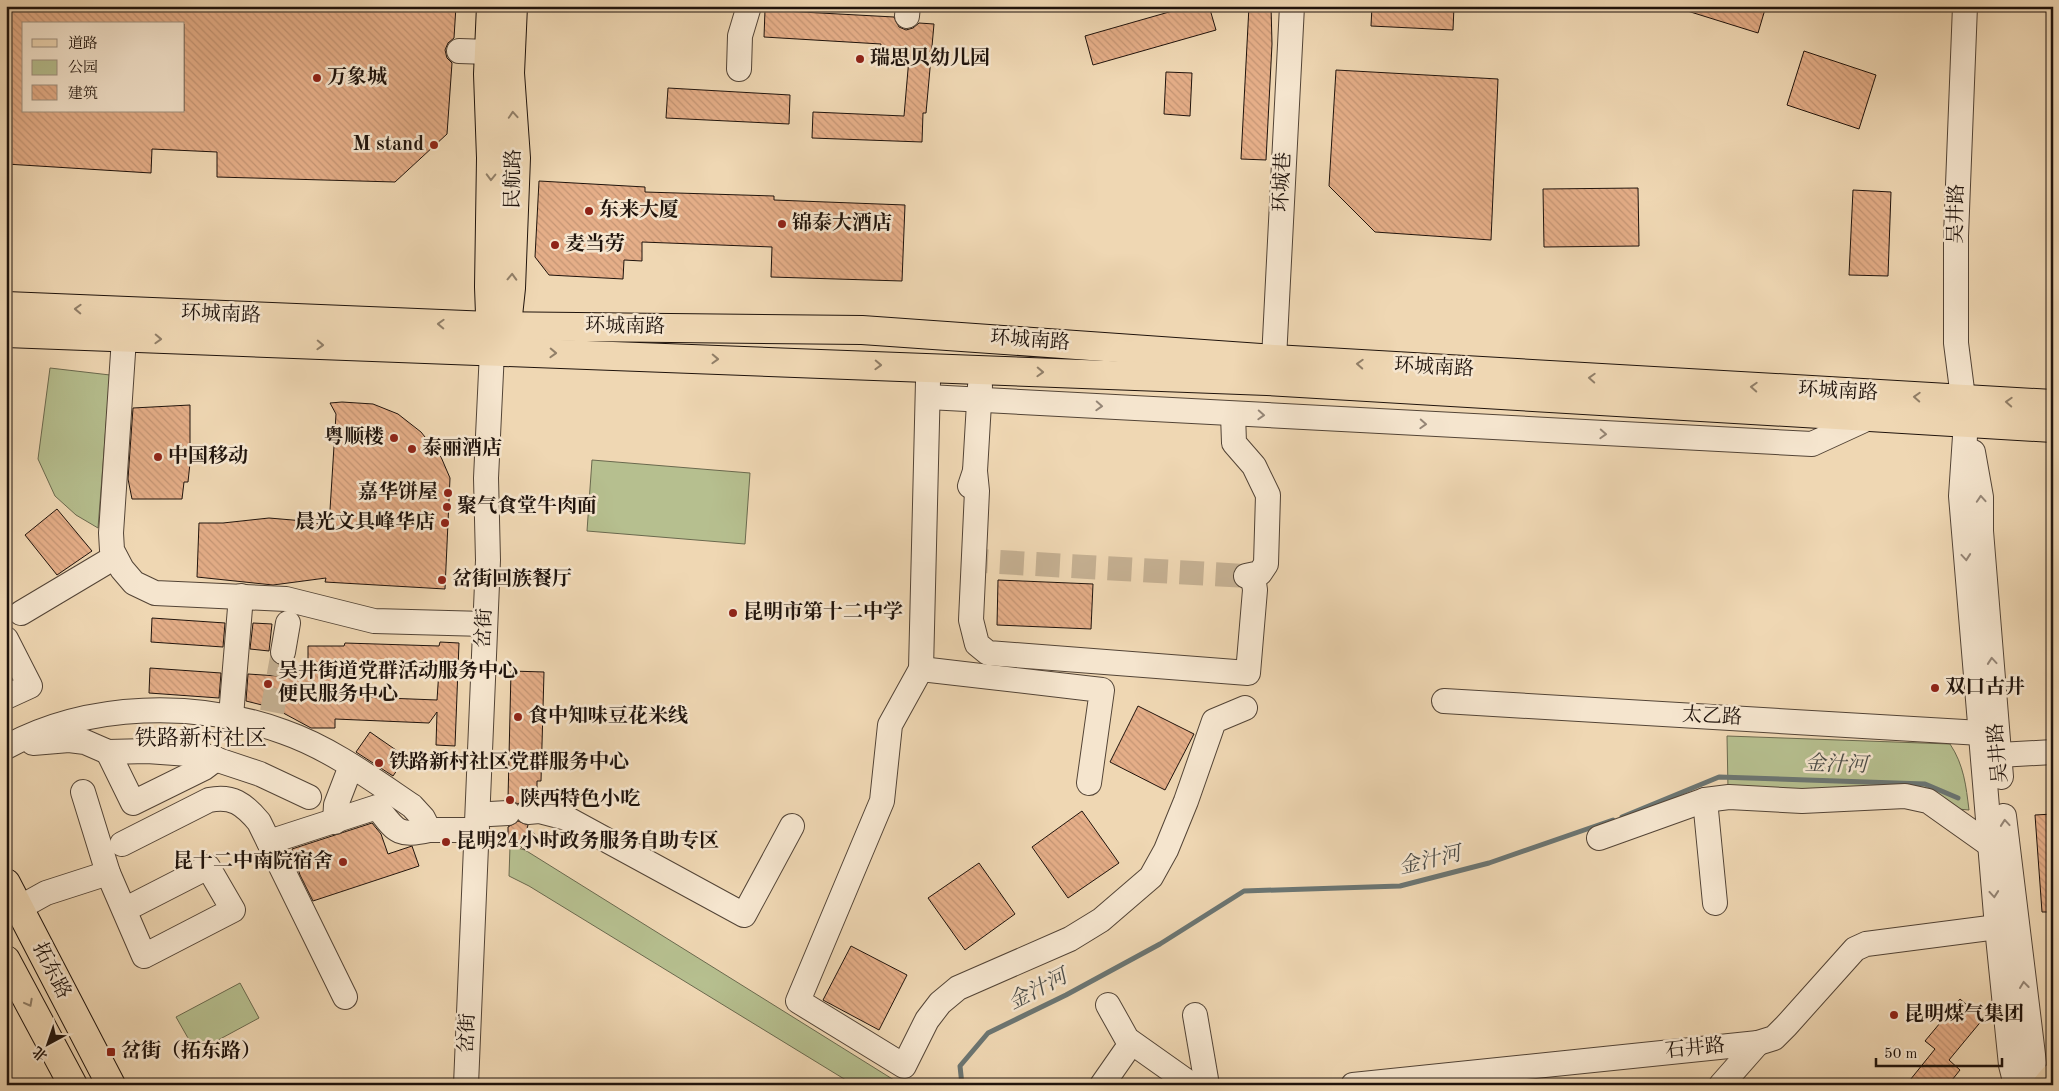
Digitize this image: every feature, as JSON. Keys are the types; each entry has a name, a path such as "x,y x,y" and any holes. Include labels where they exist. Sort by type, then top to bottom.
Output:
{"main road":[{"name":"民航路","path":"491,6 489,46 498,339"},
{"name":"民航路","path":"498,339 512,288 516,158 510,73 513,6"},
{"name":"环城南路","path":"6,306 929,367 1267,381 1874,416 2053,404"},
{"name":"环城南路","path":"6,333 124,338 498,339 862,330 1966,411 2053,428"},
{"name":"拓东路","path":"6,883 111,1085"},
{"name":"拓东路","path":"6,960 73,1085"},
{"path":"2047,1085 2053,1078"}],"street":[{"path":"740,69 740,36 749,6"},
{"name":"环城巷","path":"1274,359 1292,6"},
{"name":"吴井路","path":"1965,6 1956,236 1956,343 1982,497 1981,531 2006,843 2034,1064 2029,1085"},
{"path":"460,45 489,46"},
{"path":"124,338 110,533 115,557 134,583 155,593 286,599 374,621 485,624"},
{"name":"岔街","path":"466,1085 501,817 485,624 488,560 486,478 498,339"},
{"name":"岔街","path":"478,1085 501,817 498,339"},
{"path":"929,367 921,669 890,725 882,801 798,1001 904,1066 927,1020 940,1003 958,988 1070,939 1101,920 1151,876 1166,850 1186,801 1214,721 1246,708"},
{"path":"981,370 975,470 977,491 971,620 977,644 988,653 1248,673 1255,590 1250,576 1260,573 1266,564 1268,495 1254,466 1234,443 1233,414"},
{"path":"928,397 1812,444 1874,416"},
{"name":"吴井路","path":"1966,411 1961,496 1997,927 2011,1065 2016,1085"},
{"path":"964,560 966,498 975,470"},
{"path":"21,613 115,557"},
{"path":"231,716 241,596"},
{"path":"283,652 288,623"},
{"path":"6,639 30,686 6,697"},
{"path":"921,669 1102,690 1089,783"},
{"name":"太乙路","path":"1444,701 1980,733"},
{"path":"7,746 71,720 126,712 181,711 271,720 351,766 412,806 423,818 429,830"},
{"path":"7,746 69,740 85,742 108,752 180,752 216,759 260,774 310,797"},
{"path":"108,752 133,803 204,768 216,759"},
{"path":"1999,755 2053,752"},
{"path":"335,822 336,805 351,766"},
{"path":"83,792 108,872 124,910"},
{"path":"1599,838 1705,800 1729,797 1802,801 1905,796 1928,801 1990,845"},
{"path":"122,844 209,800 222,797 236,801 248,808 269,842 345,997"},
{"path":"1705,800 1715,903"},
{"path":"269,842 377,807 394,829 402,833 539,811 566,818 744,915 792,826"},
{"path":"19,908 46,894 108,872"},
{"name":"石井路","path":"1353,1085 1758,1043 1774,1038 1855,949 1866,944 1997,927"},
{"path":"1108,1005 1128,1039 1192,1085"},
{"path":"1195,1015 1207,1085"},
{"path":"1722,1085 1758,1043"},
{"path":"1102,1085 1125,1052"}],"green space":[{"path":"50,368 110,375 98,528 76,515 55,496 38,459"},
{"path":"592,460 750,473 745,544 587,531"},
{"path":"1727,736 1950,744 1961,768 1969,810 1728,789"},
{"path":"510,846 525,850 902,1085 854,1085 529,886 509,876"},
{"path":"240,983 259,1018 196,1052 176,1017"}],"building":[{"name":"万象城","path":"6,6 456,6 454,38 448,43 445,50 447,58 452,63 447,134 395,182 217,177 217,152 152,149 151,173 6,164"},
{"path":"1190,6 1209,6 1216,30 1093,65 1085,36"},
{"path":"1249,6 1271,6 1272,44 1266,160 1241,159"},
{"path":"1372,6 1454,6 1453,30 1371,26"},
{"path":"1681,6 1766,6 1758,33 1681,9"},
{"path":"765,10 894,17 899,27 906,30 913,28 919,23 934,24 926,113 923,113 922,142 812,138 813,112 904,116 909,58 880,56 881,44 764,37"},
{"path":"1804,51 1876,75 1859,129 1787,105"},
{"path":"1336,70 1498,79 1491,240 1375,232 1329,186"},
{"path":"1166,72 1192,73 1190,116 1164,114"},
{"path":"668,88 790,95 789,124 666,118"},
{"name":"锦泰大酒店","path":"539,181 645,187 645,192 774,196 774,200 905,205 902,281 771,277 772,247 642,242 642,261 624,260 623,279 549,275 535,257"},
{"path":"1638,188 1639,246 1544,247 1543,189"},
{"path":"1853,190 1891,192 1888,276 1849,275"},
{"path":"330,403 373,404 398,414 421,432 441,457 450,478 445,589 325,582 326,578 273,585 197,577 199,523 223,523 269,518 304,521 329,526 336,414"},
{"name":"中国移动","path":"190,405 190,463 188,482 184,482 182,499 132,499 128,479 133,408"},
{"path":"57,509 92,551 57,575 25,535"},
{"path":"998,580 1093,584 1091,629 997,625"},
{"path":"152,618 225,623 223,647 151,642"},
{"path":"253,623 272,624 269,651 250,649"},
{"path":"440,642 459,643 455,746 436,745 437,712 429,723 335,719 335,728 311,728 274,708 246,701 248,674 293,677 294,668 308,669 308,646 344,646 345,643 439,646","holes":["335,666 439,670 437,700 335,696"]},
{"path":"150,668 221,673 219,698 149,693"},
{"path":"511,671 544,672 541,781 537,781 537,797 526,798 518,804 508,799"},
{"path":"1138,706 1194,734 1165,790 1110,762"},
{"path":"370,732 406,757 393,776 356,752"},
{"path":"1082,811 1119,863 1068,898 1032,847"},
{"path":"2053,814 2053,912 2042,912 2035,815"},
{"path":"518,821 528,825 527,829 536,835 527,851 508,838 508,827"},
{"name":"昆十二中南院宿舍","path":"372,823 381,834 388,854 412,846 419,866 313,901 300,875 292,849"},
{"path":"979,863 1015,914 965,950 928,898"},
{"path":"851,946 907,975 879,1030 823,1000"},
{"path":"1960,999 1983,1019 1949,1060 1960,1070 1948,1085 1906,1085 1935,1049 1925,1041"}],"waterway":[{"name":"金汁河","path":"1622,817 1719,777 1925,784 1958,798"},
{"name":"金汁河","path":"962,1085 960,1066 988,1033 1066,995 1160,944 1244,891 1400,886 1489,863 1613,820"}],"tunnel":[{"path":"964,560 1246,576"},
{"path":"272,712 283,652"}],"place":[{"name":"瑞思贝幼儿园","path":"860,59"},
{"name":"万象城","path":"317,78"},
{"name":"M stand","path":"434,145"},
{"name":"东来大厦","path":"589,211"},
{"name":"锦泰大酒店","path":"782,224"},
{"name":"麦当劳","path":"555,245"},
{"name":"粤顺楼","path":"394,438"},
{"name":"泰丽酒店","path":"412,449"},
{"name":"中国移动","path":"158,457"},
{"name":"嘉华饼屋","path":"448,493"},
{"name":"聚气食堂牛肉面","path":"447,507"},
{"name":"晨光文具峰华店","path":"445,523"},
{"name":"岔街回族餐厅","path":"442,580"},
{"name":"昆明市第十二中学","path":"733,613"},
{"name":"吴井街道党群活动服务中心 便民服务中心","path":"268,684"},
{"name":"双口古井","path":"1935,688"},
{"name":"食中知味豆花米线","path":"518,717"},
{"name":"铁路新村社区党群服务中心","path":"379,763"},
{"name":"陕西特色小吃","path":"510,800"},
{"name":"昆明24小时政务服务自助专区","path":"446,842"},
{"name":"昆十二中南院宿舍","path":"343,862"},
{"name":"昆明煤气集团","path":"1894,1015"},
{"name":"岔街（拓东路）","path":"111,1052"}],"district":[{"name":"铁路新村社区","path":"201,739"}]}
